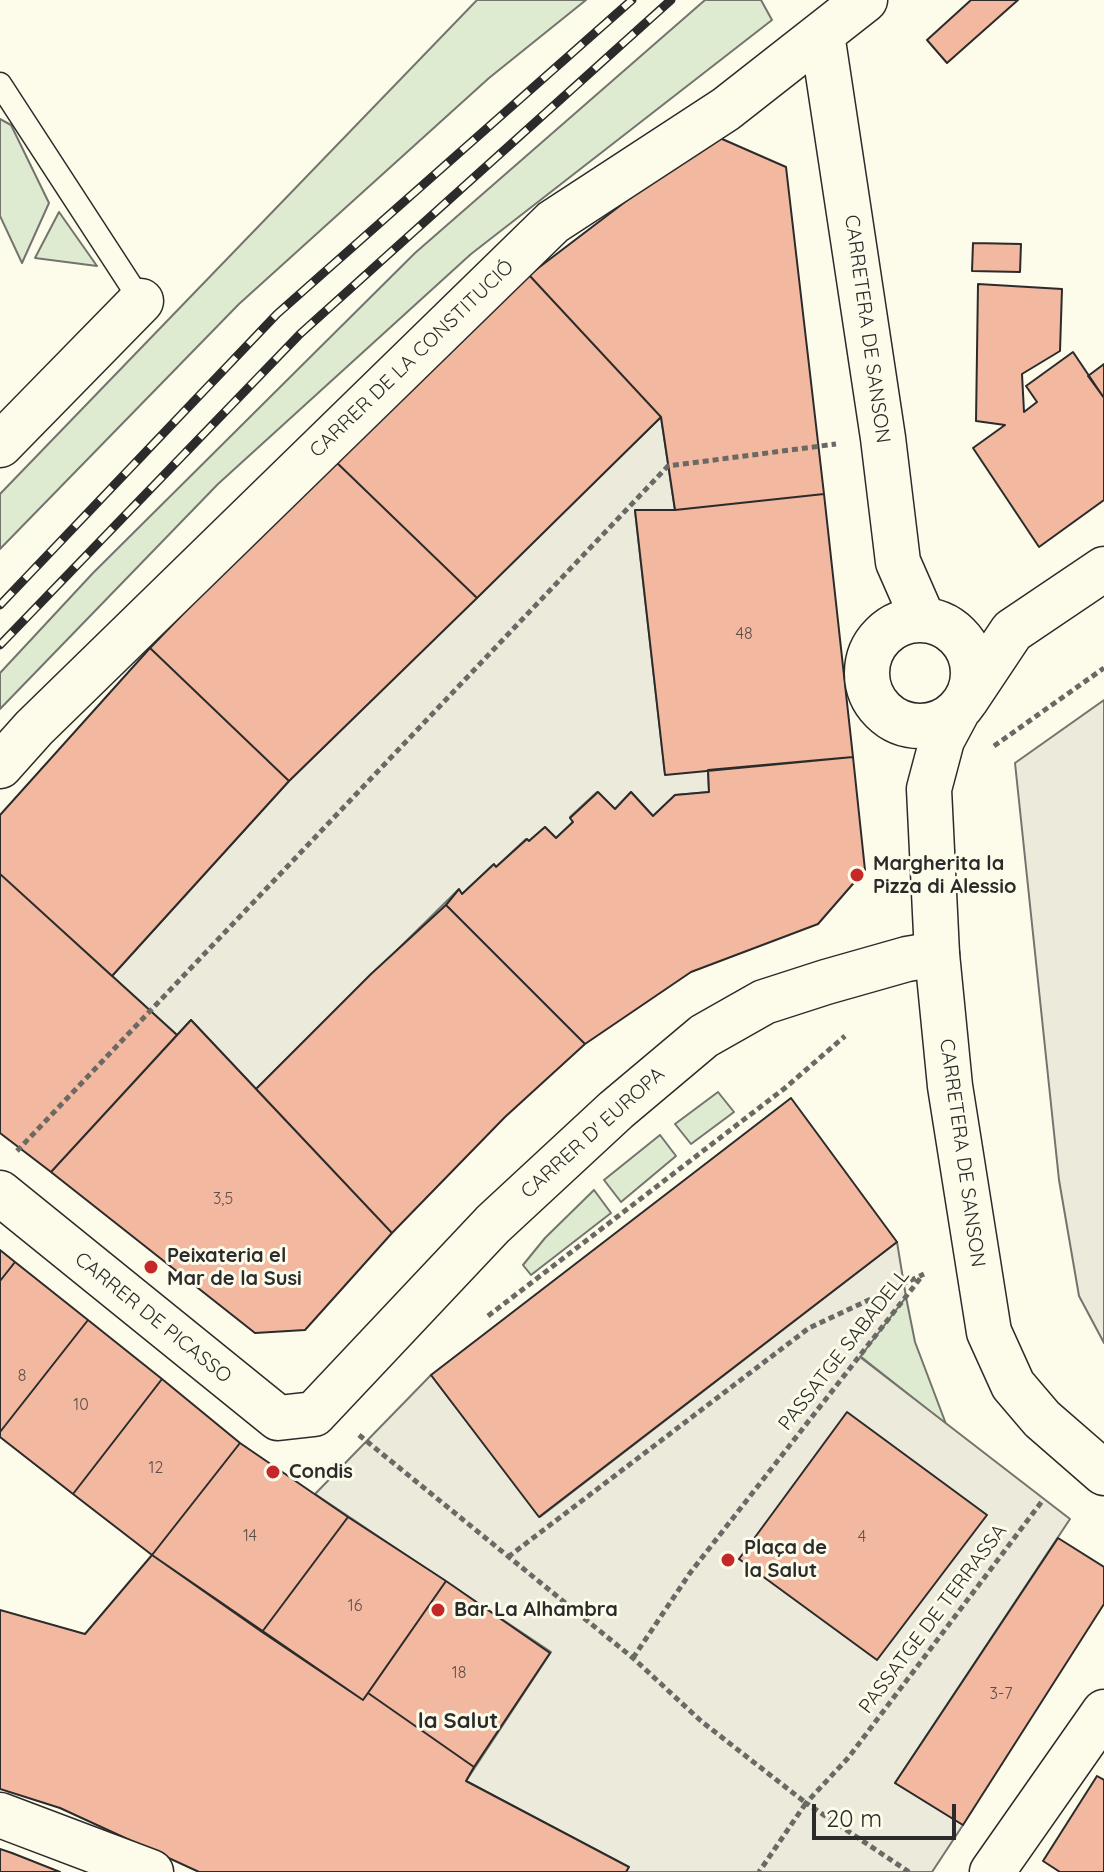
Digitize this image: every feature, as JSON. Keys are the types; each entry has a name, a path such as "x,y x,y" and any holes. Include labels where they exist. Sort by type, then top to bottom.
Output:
{"street":[{"name":"CARRER DE LA CONSTITUCIÓ","path":"0,766 34,728 553,222 726,109 865,0"},
{"name":"CARRETERA DE SANSON","path":"822,34 883,438 898,562 934,622"},
{"path":"0,445 141,301"},
{"path":"931,779 942,740 1012,631 1104,569"},
{"path":"931,779 909,742 872,697 866,669 875,643 885,632 910,620 1012,631"},
{"path":"890,718 918,727 932,725 961,706 974,673 971,658 965,645 934,622"},
{"name":"CARRETERA DE SANSON","path":"931,779 937,954 950,1086 989,1332 1013,1385 1042,1419 1104,1473"},
{"name":"CARRER D' EUROPA","path":"321,1407 493,1224 616,1110 704,1036 764,1002 907,959 937,954"},
{"name":"CARRER DE PICASSO","path":"5,1175 278,1418 321,1407"},
{"path":"992,1872 1104,1712"},
{"path":"0,1815 151,1872"}],"lane":[{"path":"0,84 7,103 141,301"}],"path":[{"path":"5,1175 668,466 883,438"},
{"path":"931,779 970,764 1104,668"},
{"path":"488,1316 785,1088 845,1036"},
{"name":"PASSATGE SABADELL","path":"508,1557 809,1328 924,1274 690,1573 633,1658"},
{"path":"321,1407 633,1658 701,1721 806,1803 909,1872"},
{"name":"PASSATGE DE TERRASSA","path":"759,1872 806,1803 848,1758 1043,1500"}],"green space":[{"path":"477,0 586,0 489,78 239,304 0,549 0,494"},
{"path":"705,0 761,0 772,20 471,254 218,484 0,709 0,673 93,573 415,253"},
{"path":"0,119 11,125 49,203 22,263 0,216"},
{"path":"59,212 97,266 35,258"},
{"path":"718,1092 734,1112 691,1144 675,1124"},
{"path":"660,1135 676,1156 621,1202 604,1180"},
{"path":"594,1190 611,1213 531,1275 523,1265 545,1238"},
{"path":"906,1297 915,1342 946,1424 860,1356"}],"shaded area":[{"path":"661,417 675,510 635,511 665,774 708,770 709,792 675,795 653,816 631,792 615,809 597,792 570,817 573,822 556,838 545,827 529,841 526,839 496,867 493,865 462,894 458,890 256,1089 191,1020 177,1035 112,976 289,781"},
{"path":"1104,700 1104,1343 1079,1296 1059,1180 1015,763"},
{"name":"Plaça de la Salut","path":"897,1242 906,1297 860,1357 1070,1519 895,1783 963,1825 932,1872 626,1872 628,1867 466,1781 551,1652 315,1494 431,1375 540,1517"}],"building":[{"path":"971,0 1018,0 947,63 927,40"},
{"path":"713,135 786,167 824,494 675,510 661,417 529,275"},
{"path":"973,243 1021,244 1020,272 972,271"},
{"path":"529,275 661,417 477,598 333,459"},
{"path":"978,284 1062,289 1060,351 1022,374 1024,412 1037,402 1026,386 1073,352 1104,398 1104,500 1039,547 973,448 1005,425 976,421"},
{"path":"1104,364 1104,398 1088,376"},
{"path":"333,459 477,598 289,781 150,648"},
{"path":"824,494 853,757 665,775 635,510 675,510"},
{"path":"150,648 289,781 112,976 0,874 0,815"},
{"path":"853,757 865,870 818,924 691,972 585,1044 446,905 459,889 462,894 494,864 496,867 545,827 556,838 573,822 570,818 598,792 615,809 631,792 653,816 675,795 709,792 708,770"},
{"path":"0,874 177,1035 51,1172 0,1133"},
{"path":"446,905 585,1044 505,1117 392,1233 256,1089 371,974"},
{"path":"191,1020 392,1233 305,1330 255,1333 51,1172"},
{"path":"791,1098 897,1242 539,1517 431,1375"},
{"path":"0,1250 15,1262 0,1281"},
{"path":"15,1262 88,1320 0,1432 0,1281"},
{"path":"88,1320 162,1379 73,1494 0,1437 0,1432"},
{"path":"162,1379 240,1443 152,1555 73,1494"},
{"path":"847,1412 987,1515 877,1660 739,1559"},
{"path":"240,1443 348,1517 262,1632 152,1555"},
{"path":"348,1517 446,1581 363,1700 262,1632"},
{"path":"1058,1538 1104,1567 1104,1604 963,1825 895,1783"},
{"path":"152,1555 363,1700 368,1693 474,1767 466,1781 629,1867 626,1872 199,1872 60,1808 0,1789 0,1610 85,1634"},
{"path":"446,1581 550,1653 474,1767 368,1693"},
{"path":"1097,1776 1104,1780 1104,1872 1060,1872 1043,1861"},
{"path":"0,1849 12,1853 60,1872 0,1872"}],"railway":[{"path":"0,605 277,314 632,0"},
{"path":"0,645 300,334 671,0"}],"place":[{"name":"Margherita la Pizza di Alessio","path":"857,875"},
{"name":"Peixateria el Mar de la Susi","path":"151,1267"},
{"name":"Condis","path":"273,1472"},
{"name":"Plaça de la Salut","path":"728,1560"},
{"name":"Bar La Alhambra","path":"438,1610"}],"district":[{"name":"la Salut","path":"458,1721"}]}
